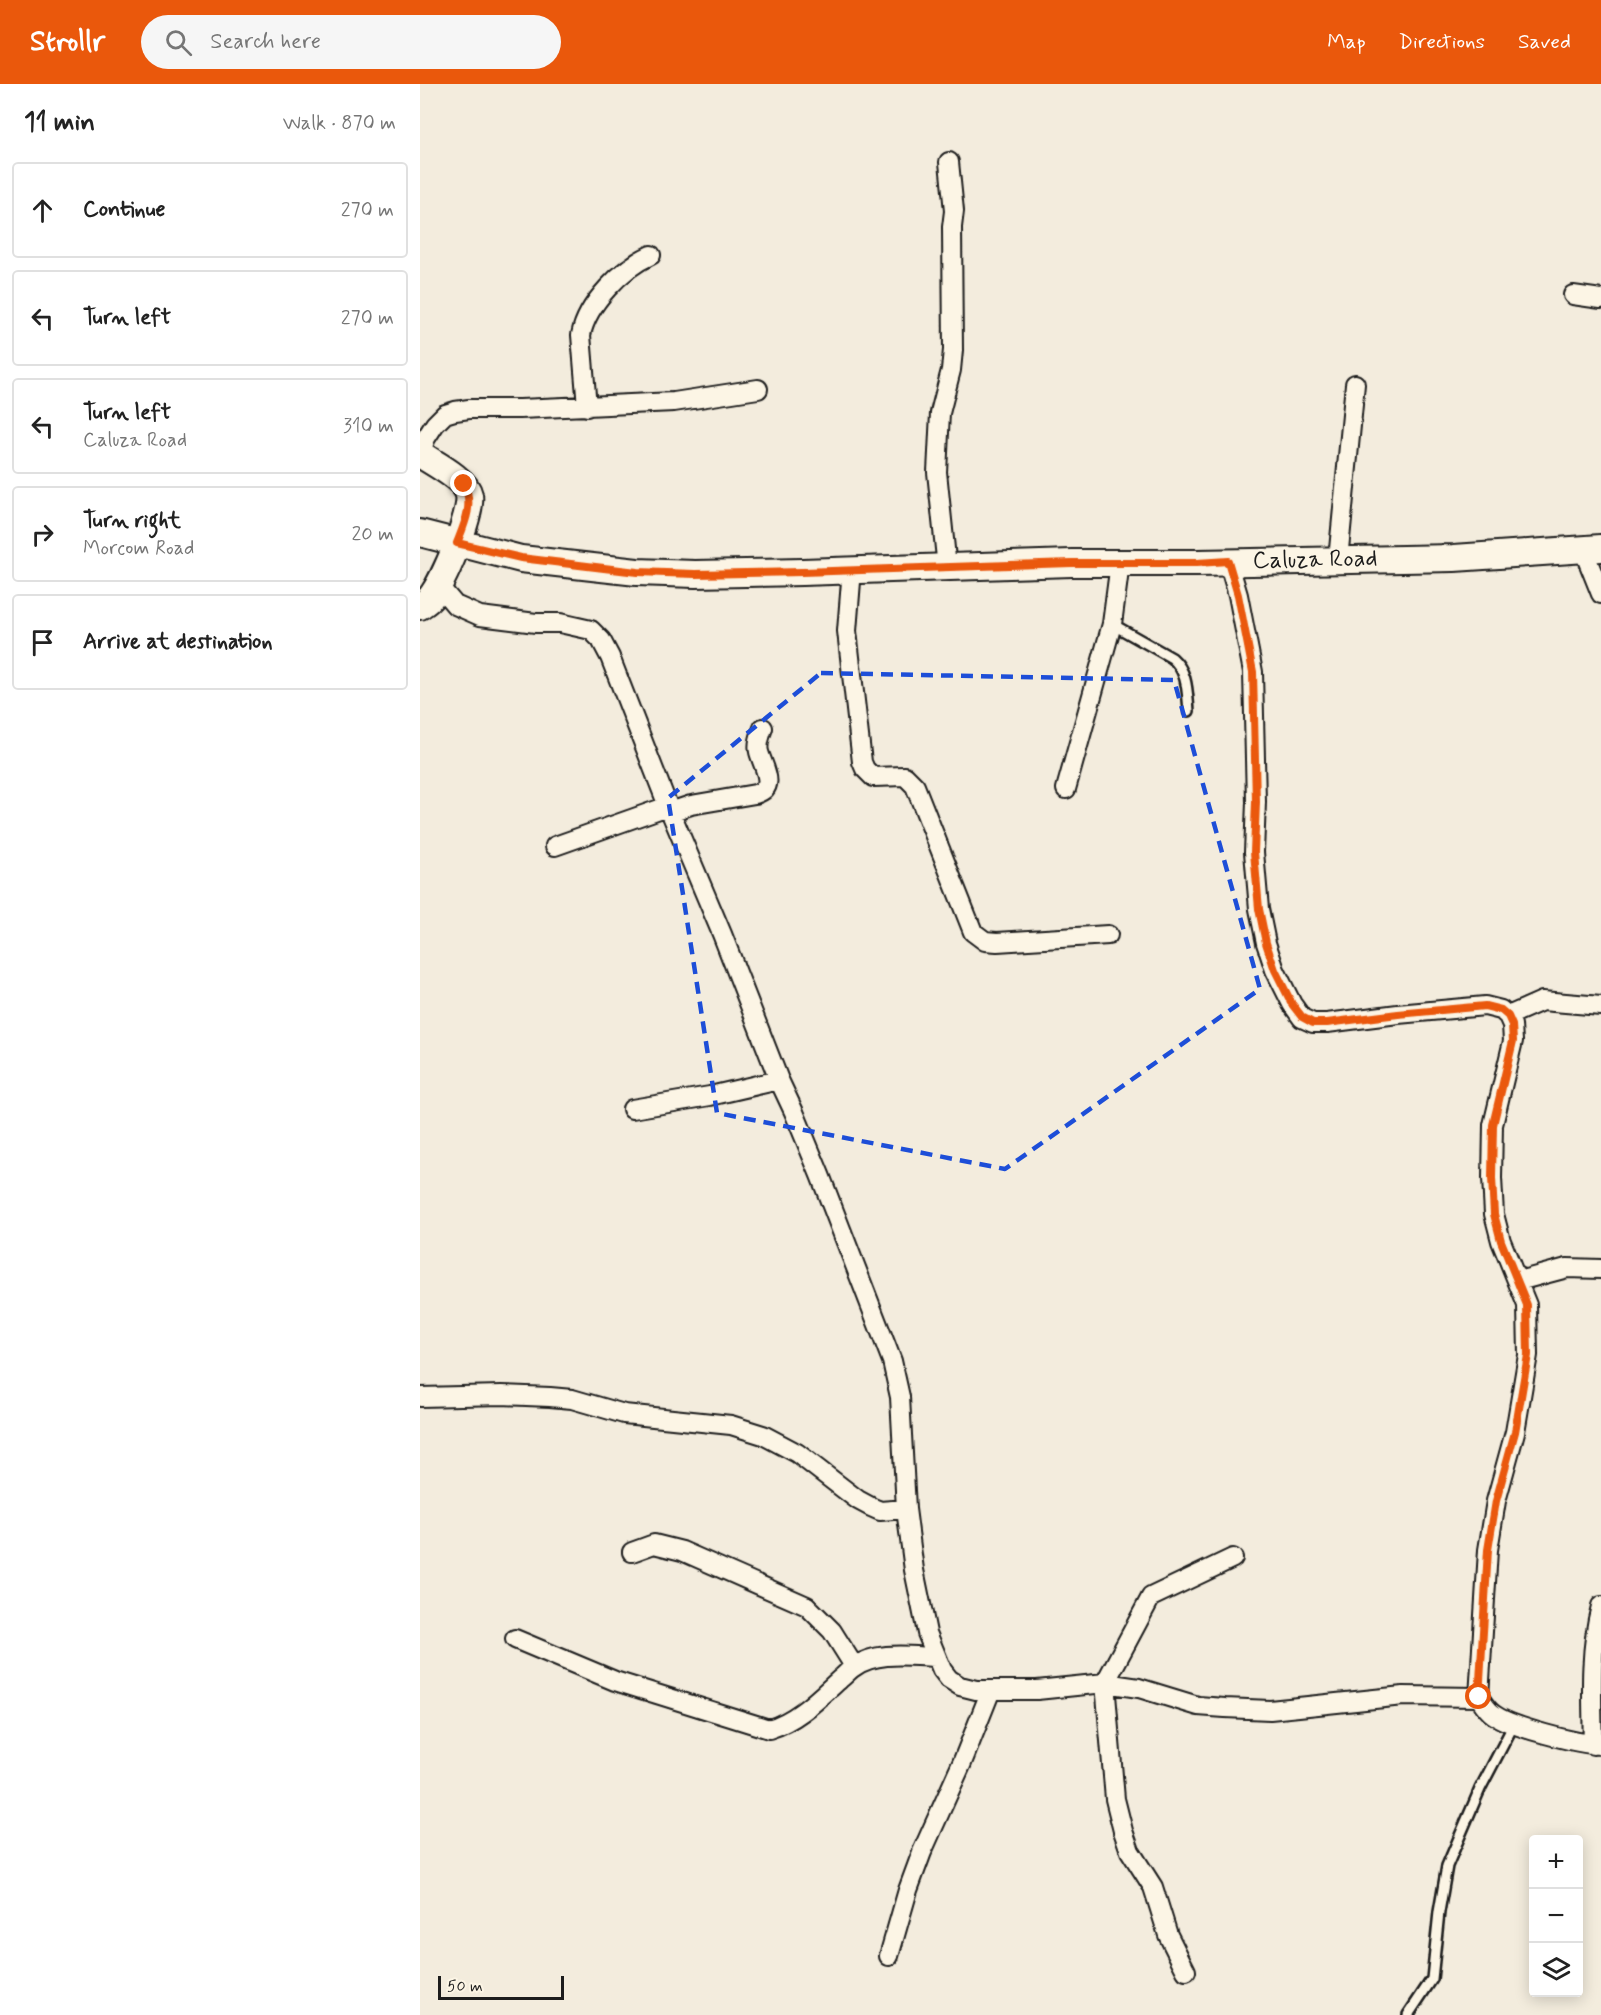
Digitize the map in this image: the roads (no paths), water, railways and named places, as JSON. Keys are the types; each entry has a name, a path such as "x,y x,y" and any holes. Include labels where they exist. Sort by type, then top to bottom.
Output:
{"street":[{"path":"947,568 937,472 940,413 951,370 953,350 952,227 954,211 949,162"},
{"path":"587,407 581,335 583,324 608,286 643,258 651,255"},
{"path":"1573,295 1601,299"},
{"path":"1338,560 1355,384"},
{"path":"420,606 430,598 438,585 467,516 469,495 464,484 420,454 426,438 445,414 469,409 587,407 674,402 758,389"},
{"name":"Caluza Road","path":"420,533 521,558 637,572 695,574 1120,563 1454,558 1592,548"},
{"path":"1592,548 1601,594"},
{"path":"1228,561 1238,595 1253,672 1256,802 1254,852 1259,909 1269,952 1292,1004 1302,1017 1313,1023 1485,1006 1501,1010 1508,1016 1512,1025 1513,1041 1493,1125 1492,1178 1494,1214 1501,1241 1527,1305 1528,1355 1515,1432 1496,1501 1488,1550 1479,1697 1495,1716 1514,1724 1597,1745 1592,1655 1601,1606"},
{"path":"1066,789 1112,624 1120,563"},
{"path":"852,570 847,631 862,762 873,777 905,776 915,786 973,932 986,940 997,942 1108,935"},
{"path":"438,585 455,605 480,616 536,623 560,623 585,628 596,635 610,657 669,809 816,1165 892,1361 900,1397 906,1509 914,1570 927,1634 935,1657 949,1679 960,1686 976,1690 1037,1690 1105,1683 1149,1691 1198,1706 1270,1710 1403,1696 1479,1697"},
{"path":"555,846 669,809 755,794 766,788 768,779 758,751 763,728"},
{"path":"1508,1016 1542,1001 1601,1006"},
{"path":"632,1109 710,1096 779,1080"},
{"path":"1518,1281 1567,1268 1601,1269"},
{"path":"420,1397 502,1395 550,1397 572,1399 624,1414 731,1425 764,1435 797,1453 858,1500 871,1507 880,1510 906,1509"},
{"path":"632,1552 654,1544 682,1551 807,1606 832,1630 854,1666"},
{"path":"1185,1971 1168,1935 1154,1887 1130,1851 1123,1831 1115,1799 1105,1683 1151,1598 1233,1558"},
{"path":"515,1640 615,1681 769,1728 778,1726 801,1713 854,1666 867,1660 893,1655 935,1657"},
{"path":"889,1956 908,1890 922,1852 991,1690"}],"lane":[{"path":"1112,624 1172,658 1180,665 1185,673 1189,711"},
{"path":"1408,2015 1432,1979 1439,1912 1447,1866 1480,1789 1514,1724"}]}
